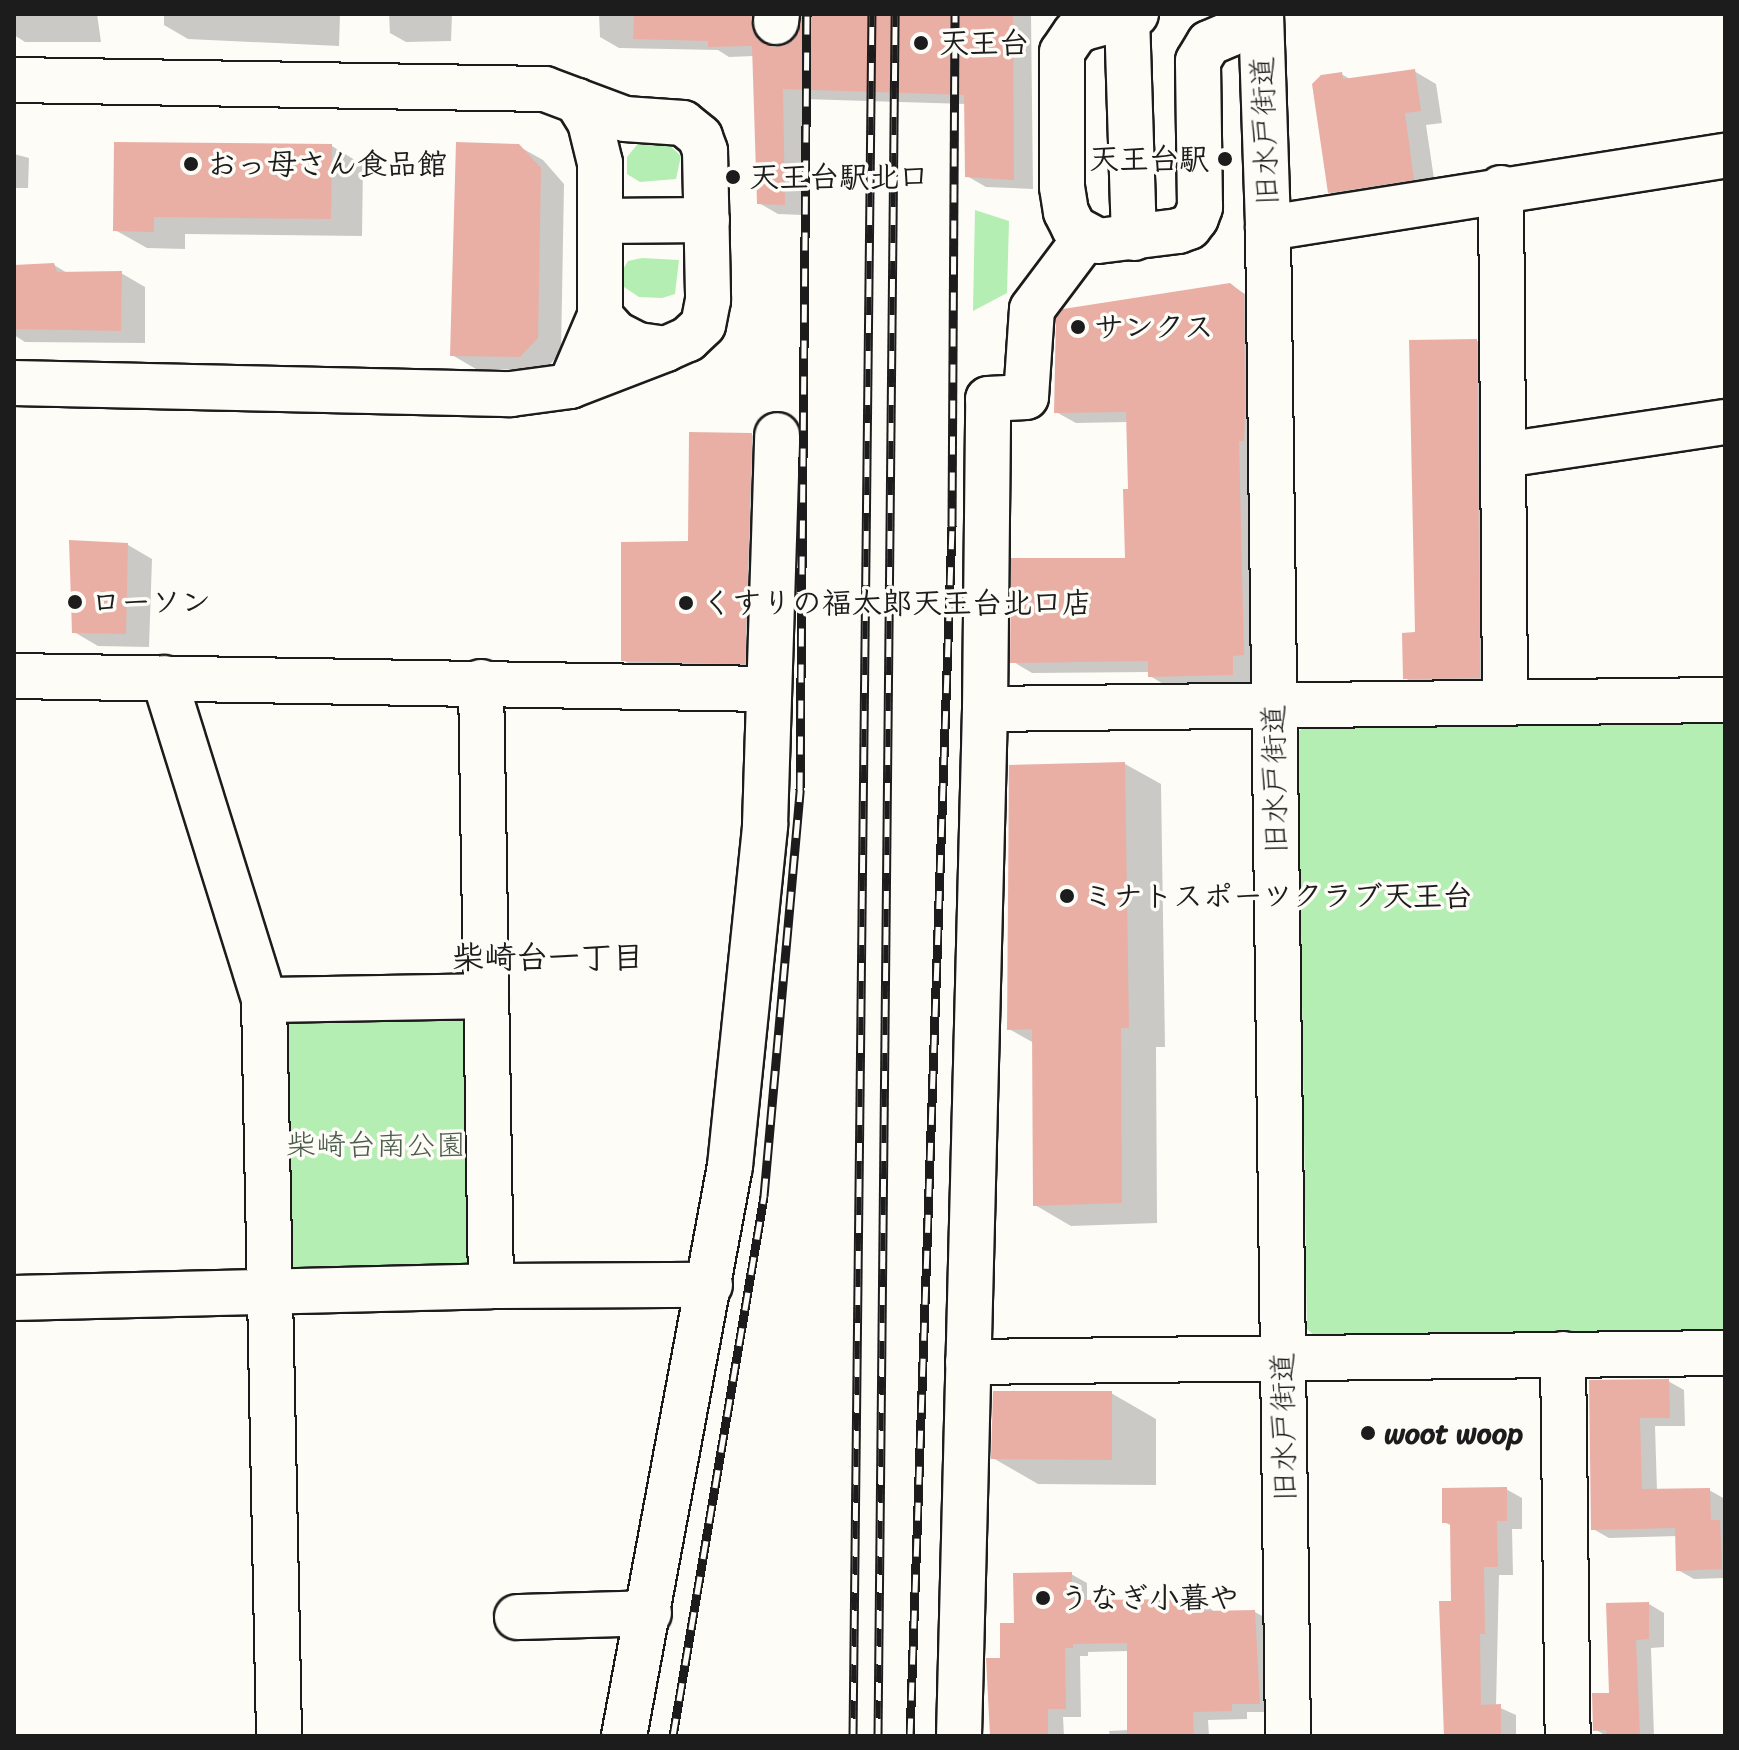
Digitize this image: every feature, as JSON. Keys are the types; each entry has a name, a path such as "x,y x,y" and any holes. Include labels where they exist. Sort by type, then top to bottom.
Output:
{"street":[{"path":"1134,238 1131,15 1065,23 1062,52 1062,187 1074,228 1098,241 1134,238 1178,231 1189,227 1196,218 1200,207 1198,61 1209,43 1230,34 1250,14"},
{"name":"旧水戸街道","path":"1261,14 1268,228 1288,1736"},
{"path":"14,80 545,89 625,119 683,123 700,137 705,151 708,300 703,325 688,339 570,386 511,394 14,383"},
{"path":"570,386 600,316 600,163 590,122 577,101"},
{"path":"600,163 613,128 625,119"},
{"path":"1268,228 1501,188 1725,156"},
{"path":"1501,188 1505,701"},
{"path":"600,221 707,220"},
{"path":"959,1736 985,709 988,399 1026,397 1032,309 1086,237"},
{"path":"600,316 616,334 638,345 666,349"},
{"path":"1504,455 1725,422"},
{"path":"624,1736 730,1166 765,825 777,435"},
{"path":"14,676 767,689"},
{"path":"164,678 264,1000 279,1736"},
{"path":"481,682 491,1286"},
{"path":"985,709 1725,700"},
{"path":"264,1000 486,996"},
{"path":"14,1298 491,1286 710,1285"},
{"path":"968,1362 1725,1353"},
{"path":"1563,1354 1568,1736"},
{"path":"517,1617 649,1613"}],"green space":[{"path":"641,140 665,141 681,156 676,179 640,182 627,174 627,157"},
{"path":"975,210 1009,221 1007,293 973,311"},
{"path":"642,258 679,260 675,294 662,298 639,297 624,287 622,271 628,261"},
{"path":"1725,716 1725,1336 1322,1343 1307,1329 1298,732 1313,719"},
{"name":"柴崎台南公園","path":"459,1010 470,1024 471,1265 295,1279 283,1266 278,1025 288,1013"}],"building":[{"path":"634,14 752,14 753,32 762,42 774,47 786,45 795,38 801,14 1013,14 1014,180 965,177 964,95 783,89 785,205 757,204 752,46 708,47 708,41 633,39"},
{"path":"1415,69 1421,111 1405,113 1414,180 1328,193 1312,84 1321,75 1342,72 1343,79"},
{"path":"114,142 332,144 331,219 154,217 154,232 113,231"},
{"path":"456,142 519,144 541,168 538,338 520,357 450,356"},
{"path":"54,263 57,272 122,271 121,331 14,329 14,265"},
{"path":"1230,283 1244,294 1245,410 1244,441 1239,441 1244,655 1233,656 1233,675 1148,677 1148,661 1010,663 1011,558 1125,558 1123,489 1128,489 1126,412 1054,413 1056,318 1063,309"},
{"path":"1477,339 1480,678 1403,679 1402,633 1415,632 1409,340"},
{"name":"くすりの福太郎天王台北口店","path":"689,432 752,433 745,664 621,661 621,542 688,541"},
{"path":"69,540 128,543 126,634 72,633"},
{"name":"ミナトスポーツクラブ天王台","path":"1125,762 1129,1028 1121,1028 1122,1203 1033,1206 1032,1029 1007,1030 1009,765"},
{"path":"1669,1379 1670,1418 1640,1418 1642,1489 1710,1488 1711,1520 1720,1520 1722,1569 1676,1571 1675,1528 1591,1530 1589,1380"},
{"path":"993,1391 1112,1391 1112,1460 991,1459"},
{"path":"1507,1487 1507,1521 1497,1521 1498,1567 1484,1567 1485,1634 1480,1634 1481,1705 1501,1704 1501,1736 1444,1736 1439,1601 1451,1601 1450,1523 1442,1523 1442,1488"},
{"path":"1072,1572 1072,1600 1201,1599 1201,1611 1255,1610 1260,1704 1232,1704 1232,1711 1193,1712 1194,1736 1127,1736 1127,1643 1073,1644 1073,1648 1065,1648 1066,1709 1048,1709 1048,1736 990,1736 986,1658 1000,1658 1000,1623 1014,1623 1013,1573"},
{"path":"1649,1602 1649,1639 1636,1640 1640,1736 1607,1736 1606,1730 1593,1731 1592,1693 1609,1693 1606,1603"}],"railway":[{"path":"673,1736 764,1196 800,790 807,14"},
{"path":"853,1736 872,14"},
{"path":"878,1736 895,14"},
{"path":"910,1736 952,526 955,14"}],"place":[{"name":"天王台","path":"921,43"},
{"name":"天王台駅","path":"1225,159"},
{"name":"おっ母さん食品館","path":"191,164"},
{"name":"天王台駅北口","path":"733,177"},
{"name":"サンクス","path":"1078,327"},
{"name":"ローソン","path":"75,602"},
{"name":"くすりの福太郎天王台北口店","path":"686,603"},
{"name":"ミナトスポーツクラブ天王台","path":"1067,896"},
{"name":"woot woop","path":"1368,1433"},
{"name":"うなぎ小暮や","path":"1043,1598"}],"district":[{"name":"柴崎台一丁目","path":"548,958"}]}
